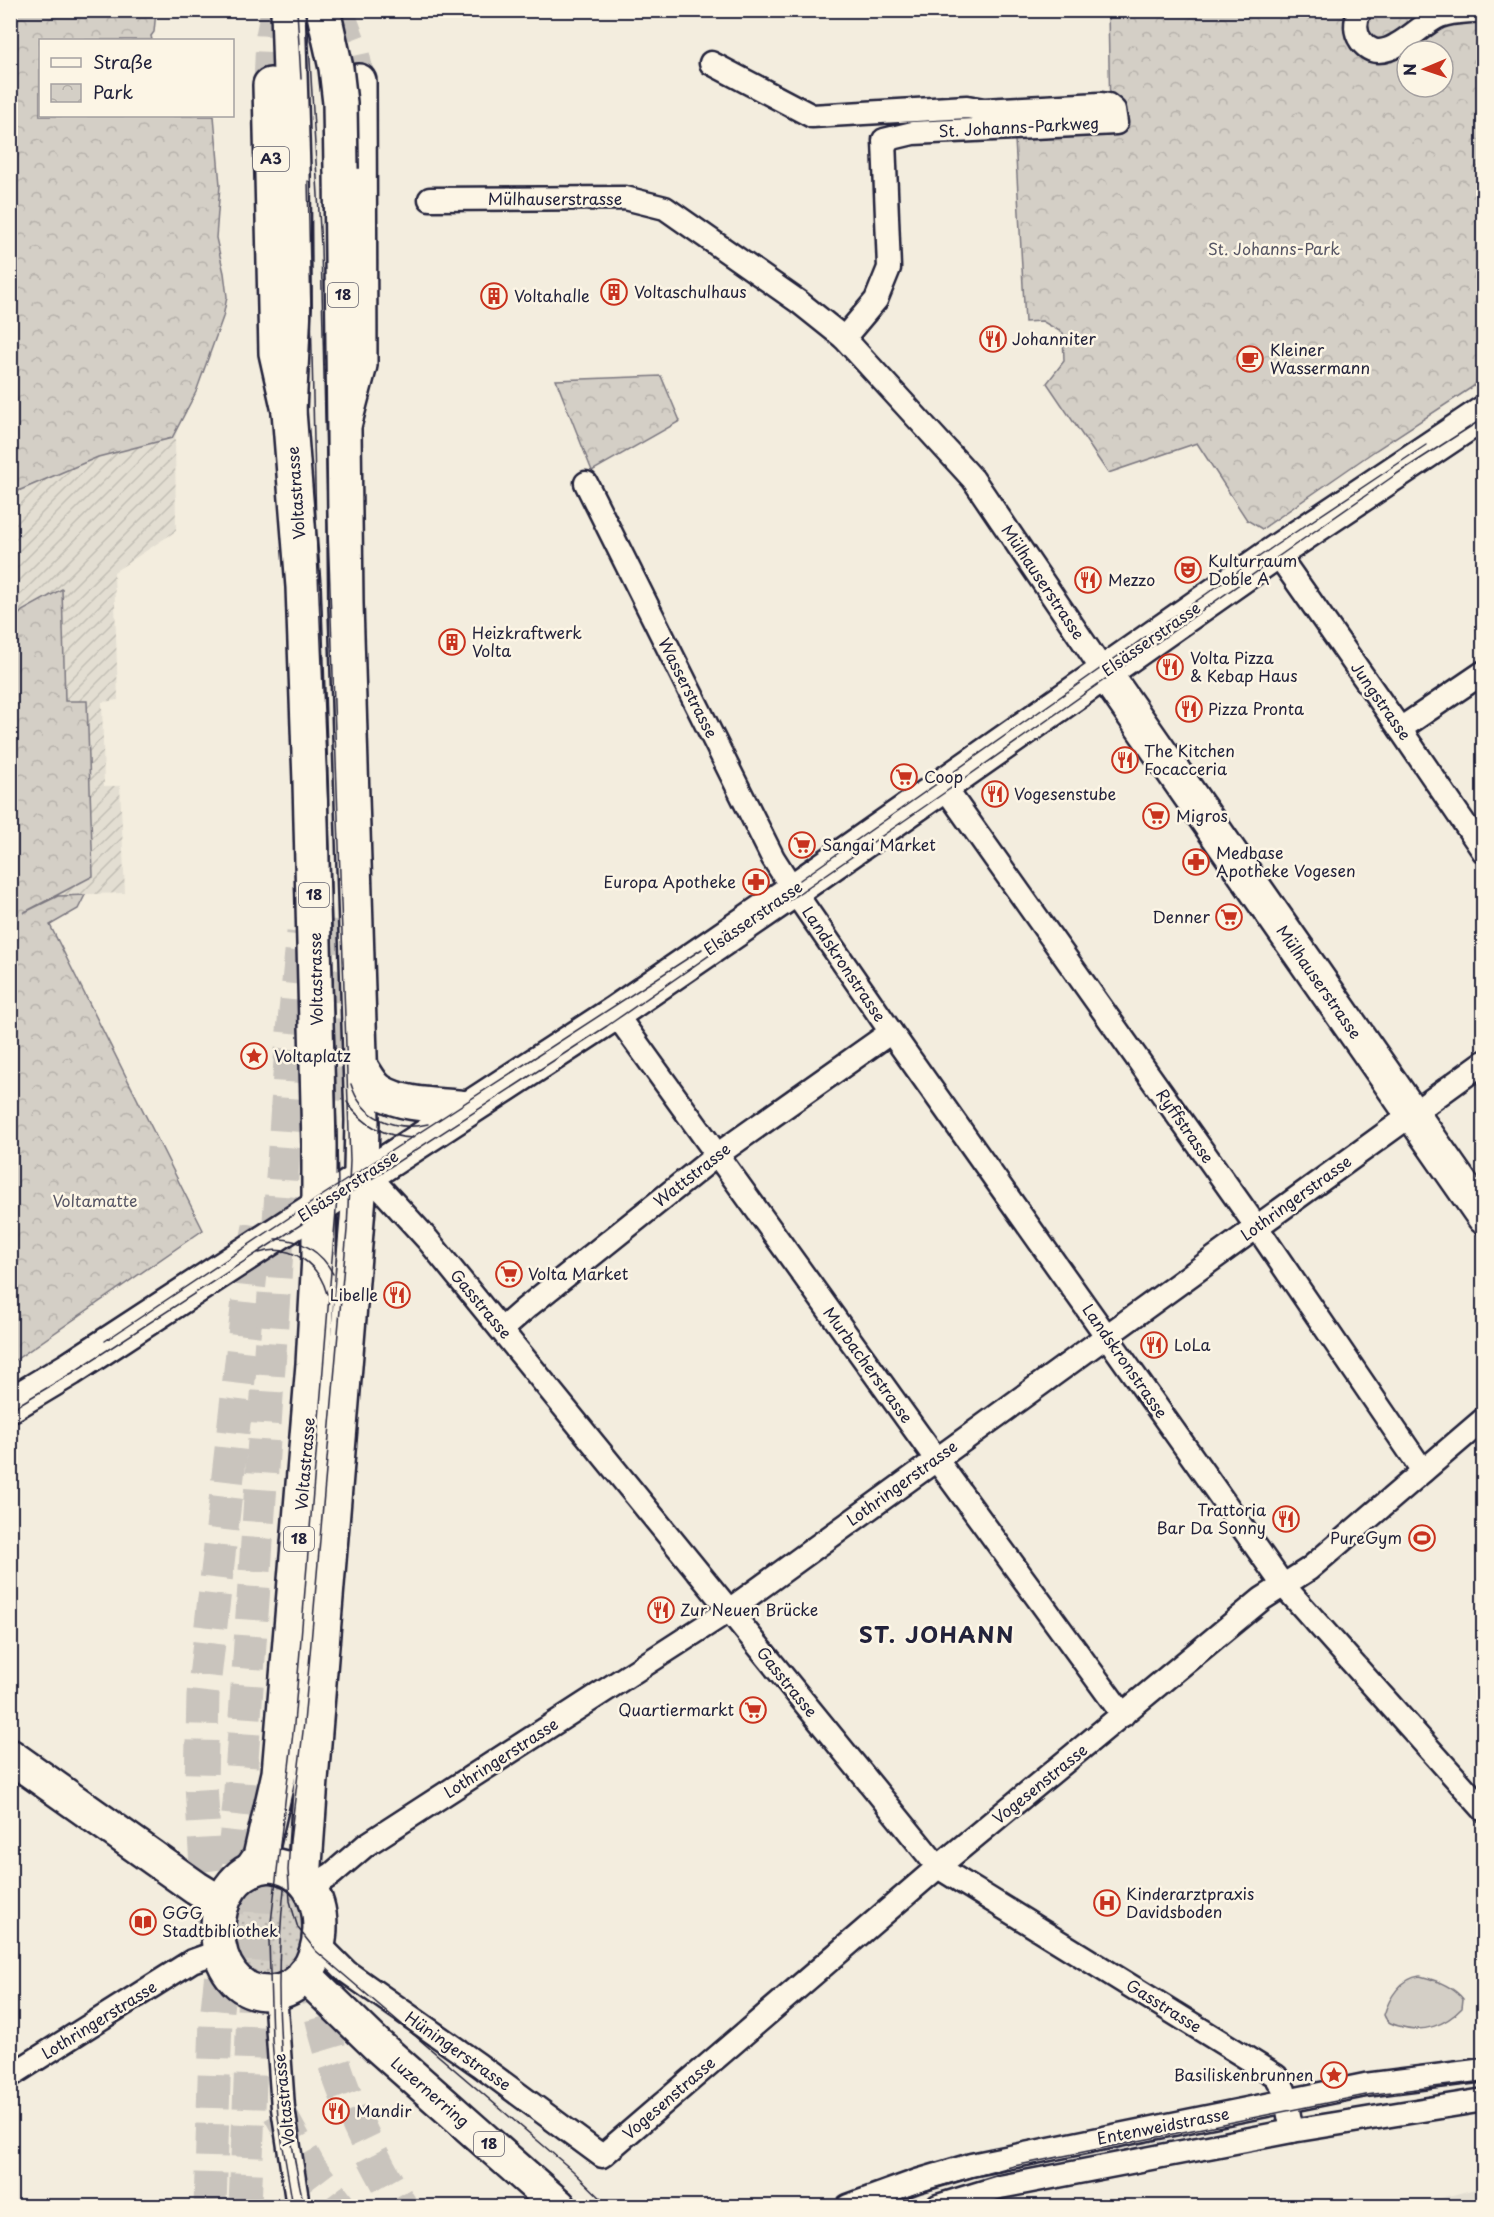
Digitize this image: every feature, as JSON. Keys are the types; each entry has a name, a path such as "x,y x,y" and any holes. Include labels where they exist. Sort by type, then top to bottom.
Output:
{"main road":[{"name":"Voltastrasse","path":"251,1870 260,1857 279,1773 314,1353 320,1204 313,862 303,587 289,411 294,307 288,10"},
{"name":"Voltastrasse","path":"307,1884 312,1768 361,1178 361,1067 346,604 340,103 336,68 323,10"},
{"path":"345,422 360,365 359,81"},
{"name":"A3","path":"270,85 276,353 289,411"},
{"name":"Elsässerstrasse","path":"10,1405 70,1369 615,1013 1276,552 1484,413"},
{"name":"Mülhauserstrasse","path":"1104,672 1484,1217"},
{"path":"361,1067 375,1087 389,1096 408,1101 468,1108"},
{"path":"10,1756 222,1904"},
{"path":"251,1870 264,1866 276,1866 288,1870 307,1884"},
{"name":"18","path":"251,1870 231,1884 222,1904 217,1928 220,1951 228,1970 240,1983 262,1993 274,1993"},
{"name":"18","path":"304,1974 314,1958 318,1943 319,1919 314,1898 307,1884"},
{"path":"274,1993 290,1986 304,1974"},
{"name":"Luzernerring","path":"304,1974 418,2082 559,2206"}],"street":[{"path":"1360,10 1355,26 1359,39 1371,48 1380,51 1397,46 1439,16 1482,10"},
{"name":"St. Johanns-Parkweg","path":"711,63 812,116 967,107 984,110 1100,104 1108,105 1114,110 1116,123 913,133 884,140 889,268 876,300 844,338"},
{"name":"Mülhauserstrasse","path":"430,199 625,198 665,208 799,302 844,338 973,479 1104,672"},
{"name":"Wasserstrasse","path":"586,483 773,858 794,890"},
{"name":"Jungstrasse","path":"1276,552 1484,852"},
{"path":"1400,729 1484,672"},
{"name":"Ryffstrasse","path":"943,785 1256,1226 1423,1471"},
{"name":"Landskronstrasse","path":"794,890 891,1032 1284,1585 1484,1810"},
{"name":"Murbacherstrasse","path":"615,1013 1123,1715"},
{"name":"Wattstrasse","path":"502,1329 717,1155 891,1032"},
{"name":"Lothringerstrasse","path":"307,1884 332,1874 366,1845 728,1611 1484,1062"},
{"name":"Gasstrasse","path":"361,1178 372,1179 379,1185 428,1240 938,1867 1269,2071 1281,2083 1292,2131"},
{"name":"Vogesenstrasse","path":"602,2156 938,1867 1262,1599 1309,1569 1484,1419"},
{"name":"Hüningerstrasse","path":"318,1943 347,1972 479,2065 602,2156"},
{"name":"Lothringerstrasse","path":"11,2076 192,1961 220,1951"},
{"name":"Voltastrasse","path":"274,1993 283,2108 298,2206"},
{"name":"Entenweidstrasse","path":"848,2206 917,2181 971,2165 1365,2085 1484,2070"},
{"name":"Entenweidstrasse","path":"938,2206 1000,2187 1292,2131 1484,2100"}],"shaded area":[{"path":"11,11 151,36 152,39 39,39 39,117 193,366 175,439 176,531 114,572 118,700 102,702 104,786 120,786 125,893 58,895 11,920"},
{"path":"1483,2187 1483,2206 1410,2206"}],"green space":[{"path":"11,10 156,11 152,39 39,39 39,117 214,117 220,185 216,238 227,297 223,317 196,392 172,438 98,457 11,494"},
{"name":"St. Johanns-Park","path":"1108,11 1483,11 1483,380 1262,529 1247,520 1197,443 1108,473 1047,383 1064,361 1063,333 1042,321 1025,322 1014,121 1110,113"},
{"path":"661,376 680,421 592,471 556,380"},
{"name":"Voltamatte","path":"62,589 65,701 87,701 93,876 23,913 58,896 85,895 78,909 50,925 203,1230 11,1363 11,624 22,611"},
{"path":"263,1881 275,1882 292,1891 297,1899 302,1920 302,1933 296,1957 285,1972 274,1976 261,1976 249,1970 241,1960 235,1942 235,1922 240,1903 248,1891"},
{"path":"1420,1976 1454,1990 1463,1999 1462,2008 1449,2019 1425,2028 1408,2028 1390,2023 1384,2015 1389,2002 1402,1985"}],"tunnel":[{"path":"270,85 272,36 277,10"},
{"path":"337,10 352,49 359,81"},
{"path":"330,1100 344,915"},
{"path":"210,2206 216,2019 239,1804 290,1061 303,933"},
{"path":"213,1920 206,1866 201,1785 203,1695 252,1265 259,1226"},
{"path":"245,2206 260,1841"},
{"path":"312,1969 325,2032 344,2092 370,2150 401,2206"},
{"path":"279,2112 310,2168 339,2206"}],"tram line":[{"path":"297,10 301,79"},
{"path":"307,10 321,246 327,503 350,1161 347,1230 304,1723 290,1841 288,1870 290,1901 298,1928 316,1951 572,2170 609,2206"},
{"path":"293,2206 278,2117 272,2039 269,1940 294,1724 338,1186 330,851 316,527 308,181"},
{"path":"10,1410 72,1373 607,1026 947,791 1395,475 1484,418"},
{"path":"800,880 1273,547 1426,445"},
{"path":"105,1341 320,1197 702,949"},
{"path":"351,1084 363,1106 381,1120 403,1126 428,1124"},
{"path":"347,1102 360,1117 376,1128 393,1135 413,1138"},
{"path":"275,1239 293,1241 309,1248 323,1259 333,1274"},
{"path":"259,1253 282,1251 302,1259 318,1274 327,1294"},
{"path":"284,1889 279,1968 281,2048 290,2128 304,2206"},
{"path":"880,2206 933,2188 1014,2166 1366,2095 1484,2081"}],"place":[{"name":"Voltaschulhaus","path":"614,292"},
{"name":"Voltahalle","path":"494,296"},
{"name":"Johanniter","path":"993,339"},
{"name":"Kleiner Wassermann","path":"1250,359"},
{"name":"Kulturraum Doble A","path":"1188,570"},
{"name":"Mezzo","path":"1088,580"},
{"name":"Heizkraftwerk Volta","path":"452,642"},
{"name":"Volta Pizza & Kebap Haus","path":"1170,667"},
{"name":"Pizza Pronta","path":"1189,709"},
{"name":"The Kitchen Focacceria","path":"1125,760"},
{"name":"Coop","path":"904,777"},
{"name":"Vogesenstube","path":"995,794"},
{"name":"Migros","path":"1156,816"},
{"name":"Sangai Market","path":"802,845"},
{"name":"Medbase Apotheke Vogesen","path":"1196,862"},
{"name":"Europa Apotheke","path":"756,882"},
{"name":"Denner","path":"1229,917"},
{"name":"Voltaplatz","path":"254,1056"},
{"name":"Volta Market","path":"509,1274"},
{"name":"Libelle","path":"397,1295"},
{"name":"LoLa","path":"1154,1345"},
{"name":"Trattoria Bar Da Sonny","path":"1286,1519"},
{"name":"PureGym","path":"1422,1538"},
{"name":"Zur Neuen Brücke","path":"661,1610"},
{"name":"Quartiermarkt","path":"753,1710"},
{"name":"Kinderarztpraxis Davidsboden","path":"1107,1903"},
{"name":"GGG Stadtbibliothek","path":"143,1922"},
{"name":"Basiliskenbrunnen","path":"1334,2075"},
{"name":"Mandir","path":"336,2111"}],"district":[{"name":"ST. JOHANN","path":"937,1635"}]}
